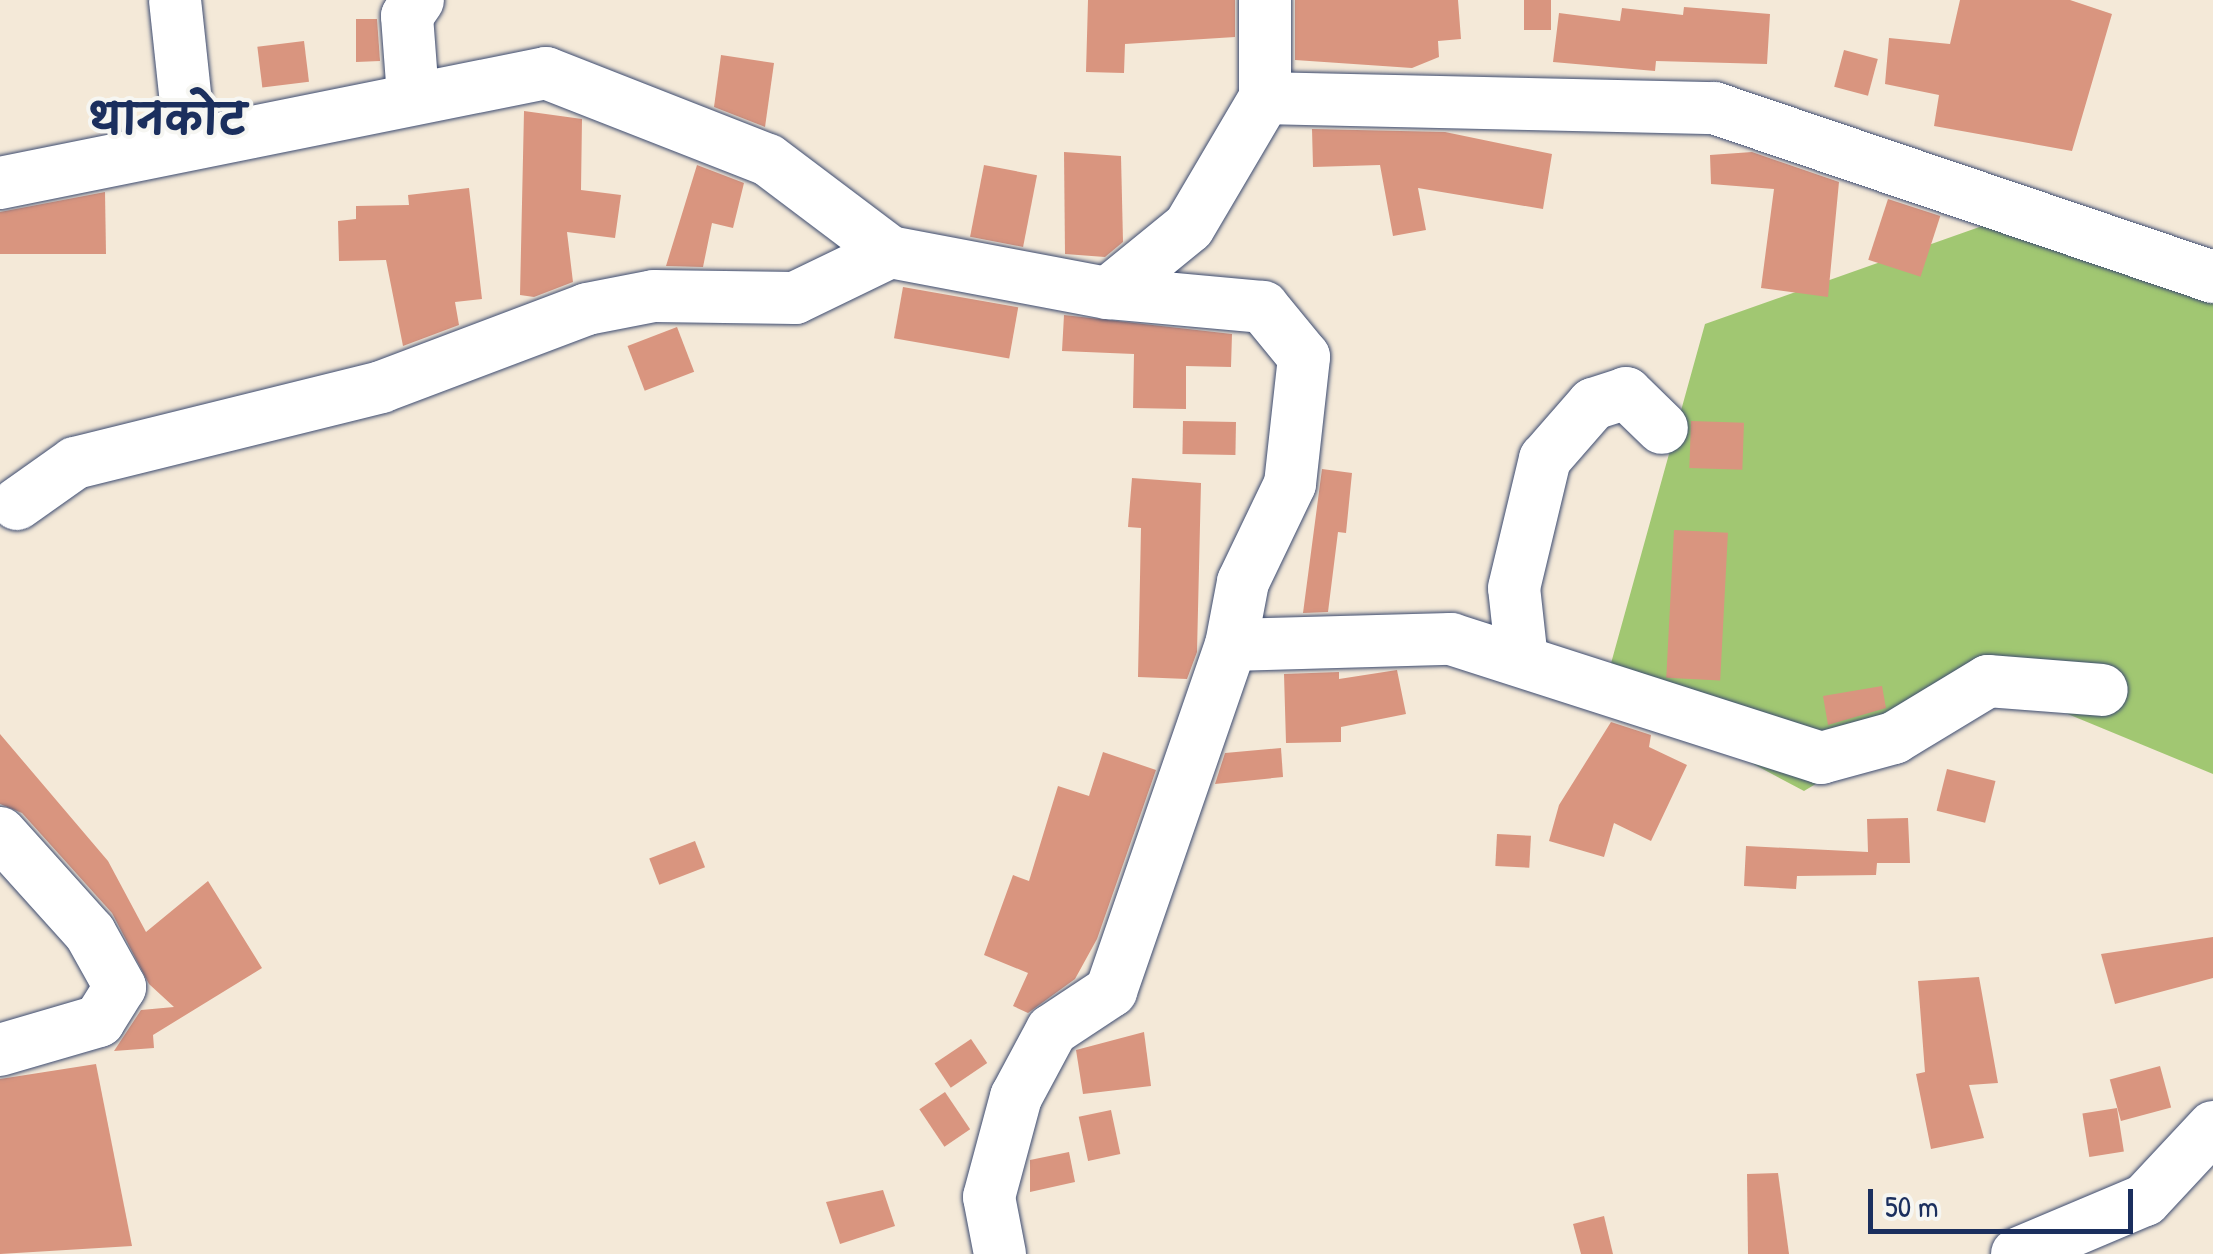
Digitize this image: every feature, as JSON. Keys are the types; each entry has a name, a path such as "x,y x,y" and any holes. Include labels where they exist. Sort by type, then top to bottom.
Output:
{"street":[{"path":"176,0 190,141"},
{"path":"412,96 407,16 418,0"},
{"path":"1108,293 1189,227 1265,98 1265,0"},
{"path":"0,183 412,96 546,74 768,160 890,252 1108,293 1262,307 1304,357 1290,484 1242,582 1231,645 1111,991 1052,1030 1016,1098 990,1197 1000,1254"},
{"path":"1265,98 1714,108 2213,277"},
{"path":"16,504 74,463 381,387 587,309 654,296 795,298 890,252"},
{"path":"1522,660 1514,588 1545,460 1593,404 1626,393 1662,428"},
{"path":"1231,645 1451,639 1821,758 1894,738 1988,681 2102,690"},
{"path":"0,834 90,933 120,987 99,1021 0,1050"},
{"path":"2017,1254 2145,1200 2213,1127"}],"green space":[{"path":"2019,213 2213,260 2213,774 1988,681 1804,791 1605,685 1705,324"}],"building":[{"path":"1088,0 1235,0 1235,37 1125,44 1124,73 1086,72"},
{"path":"1295,0 1458,0 1461,39 1438,41 1439,57 1412,68 1295,60"},
{"path":"1524,0 1551,0 1551,30 1524,30"},
{"path":"1960,0 2070,0 2112,14 2072,151 1934,126 1939,95 1885,84 1889,38 1950,44"},
{"path":"1684,7 1770,14 1767,64 1656,61 1655,71 1553,62 1559,13 1620,21 1622,8 1683,15"},
{"path":"356,19 377,19 380,61 356,62"},
{"path":"304,41 309,82 262,87 257,47"},
{"path":"1844,50 1878,59 1868,96 1834,87"},
{"path":"721,55 774,63 765,127 714,107"},
{"path":"524,111 582,119 581,190 621,195 615,238 567,232 573,282 534,297 520,295"},
{"path":"1312,129 1445,132 1552,154 1543,209 1418,188 1426,230 1393,236 1380,165 1313,167"},
{"path":"1064,152 1121,156 1123,242 1105,257 1065,254"},
{"path":"1752,152 1839,182 1828,297 1761,288 1774,189 1711,184 1710,155"},
{"path":"697,165 744,183 733,228 712,223 703,267 666,266"},
{"path":"984,165 1037,175 1023,247 970,237"},
{"path":"469,188 482,299 455,302 459,325 403,346 386,260 339,261 338,221 356,219 356,206 409,205 408,195"},
{"path":"105,192 106,254 0,254 0,212"},
{"path":"1888,199 1940,216 1921,277 1868,260"},
{"path":"903,287 1018,307 1009,359 894,338"},
{"path":"1064,315 1232,334 1231,367 1186,366 1186,409 1133,408 1134,354 1062,351"},
{"path":"677,327 694,372 645,391 628,346"},
{"path":"1183,421 1236,422 1235,455 1182,454"},
{"path":"1691,421 1744,423 1742,470 1689,468"},
{"path":"1322,469 1352,473 1346,533 1338,532 1328,612 1303,613"},
{"path":"1132,478 1201,483 1197,652 1187,679 1138,677 1141,528 1128,527"},
{"path":"1674,530 1728,533 1720,681 1666,678"},
{"path":"1397,670 1406,714 1341,727 1341,742 1286,743 1284,674 1339,672 1339,679"},
{"path":"1882,686 1886,708 1828,725 1823,696"},
{"path":"1611,722 1651,735 1649,747 1687,765 1651,841 1614,823 1604,857 1549,841 1559,805"},
{"path":"0,734 108,861 146,932 208,881 262,968 153,1035 154,1048 114,1051 141,1010 174,1007 149,984 112,913 22,813 0,804"},
{"path":"1281,748 1283,777 1215,784 1225,753"},
{"path":"1103,752 1156,770 1097,939 1075,979 1028,1013 1013,1006 1028,973 984,955 1013,875 1029,881 1058,786 1089,796"},
{"path":"1947,769 1996,781 1985,823 1937,811"},
{"path":"1908,818 1910,863 1877,863 1876,875 1797,876 1796,889 1744,886 1746,846 1868,852 1867,819"},
{"path":"1497,834 1531,836 1529,868 1495,866"},
{"path":"695,841 705,867 659,885 649,859"},
{"path":"2213,937 2213,978 2115,1004 2101,954"},
{"path":"1979,977 1998,1083 1969,1085 1984,1138 1931,1149 1916,1074 1925,1072 1918,981"},
{"path":"1144,1032 1151,1086 1083,1094 1076,1050"},
{"path":"971,1039 987,1063 951,1088 935,1064"},
{"path":"96,1064 132,1246 0,1254 0,1079"},
{"path":"2160,1066 2171,1108 2121,1121 2110,1079"},
{"path":"945,1092 970,1129 944,1147 919,1109"},
{"path":"2117,1108 2124,1151 2089,1157 2082,1113"},
{"path":"1111,1110 1120,1154 1088,1161 1079,1117"},
{"path":"1069,1152 1075,1182 1030,1192 1030,1160"},
{"path":"1778,1173 1789,1254 1748,1254 1747,1174"},
{"path":"883,1190 895,1226 840,1244 826,1202"},
{"path":"1604,1216 1613,1254 1581,1254 1573,1224"}],"district":[{"name":"थानकोट","path":"167,119"}]}
